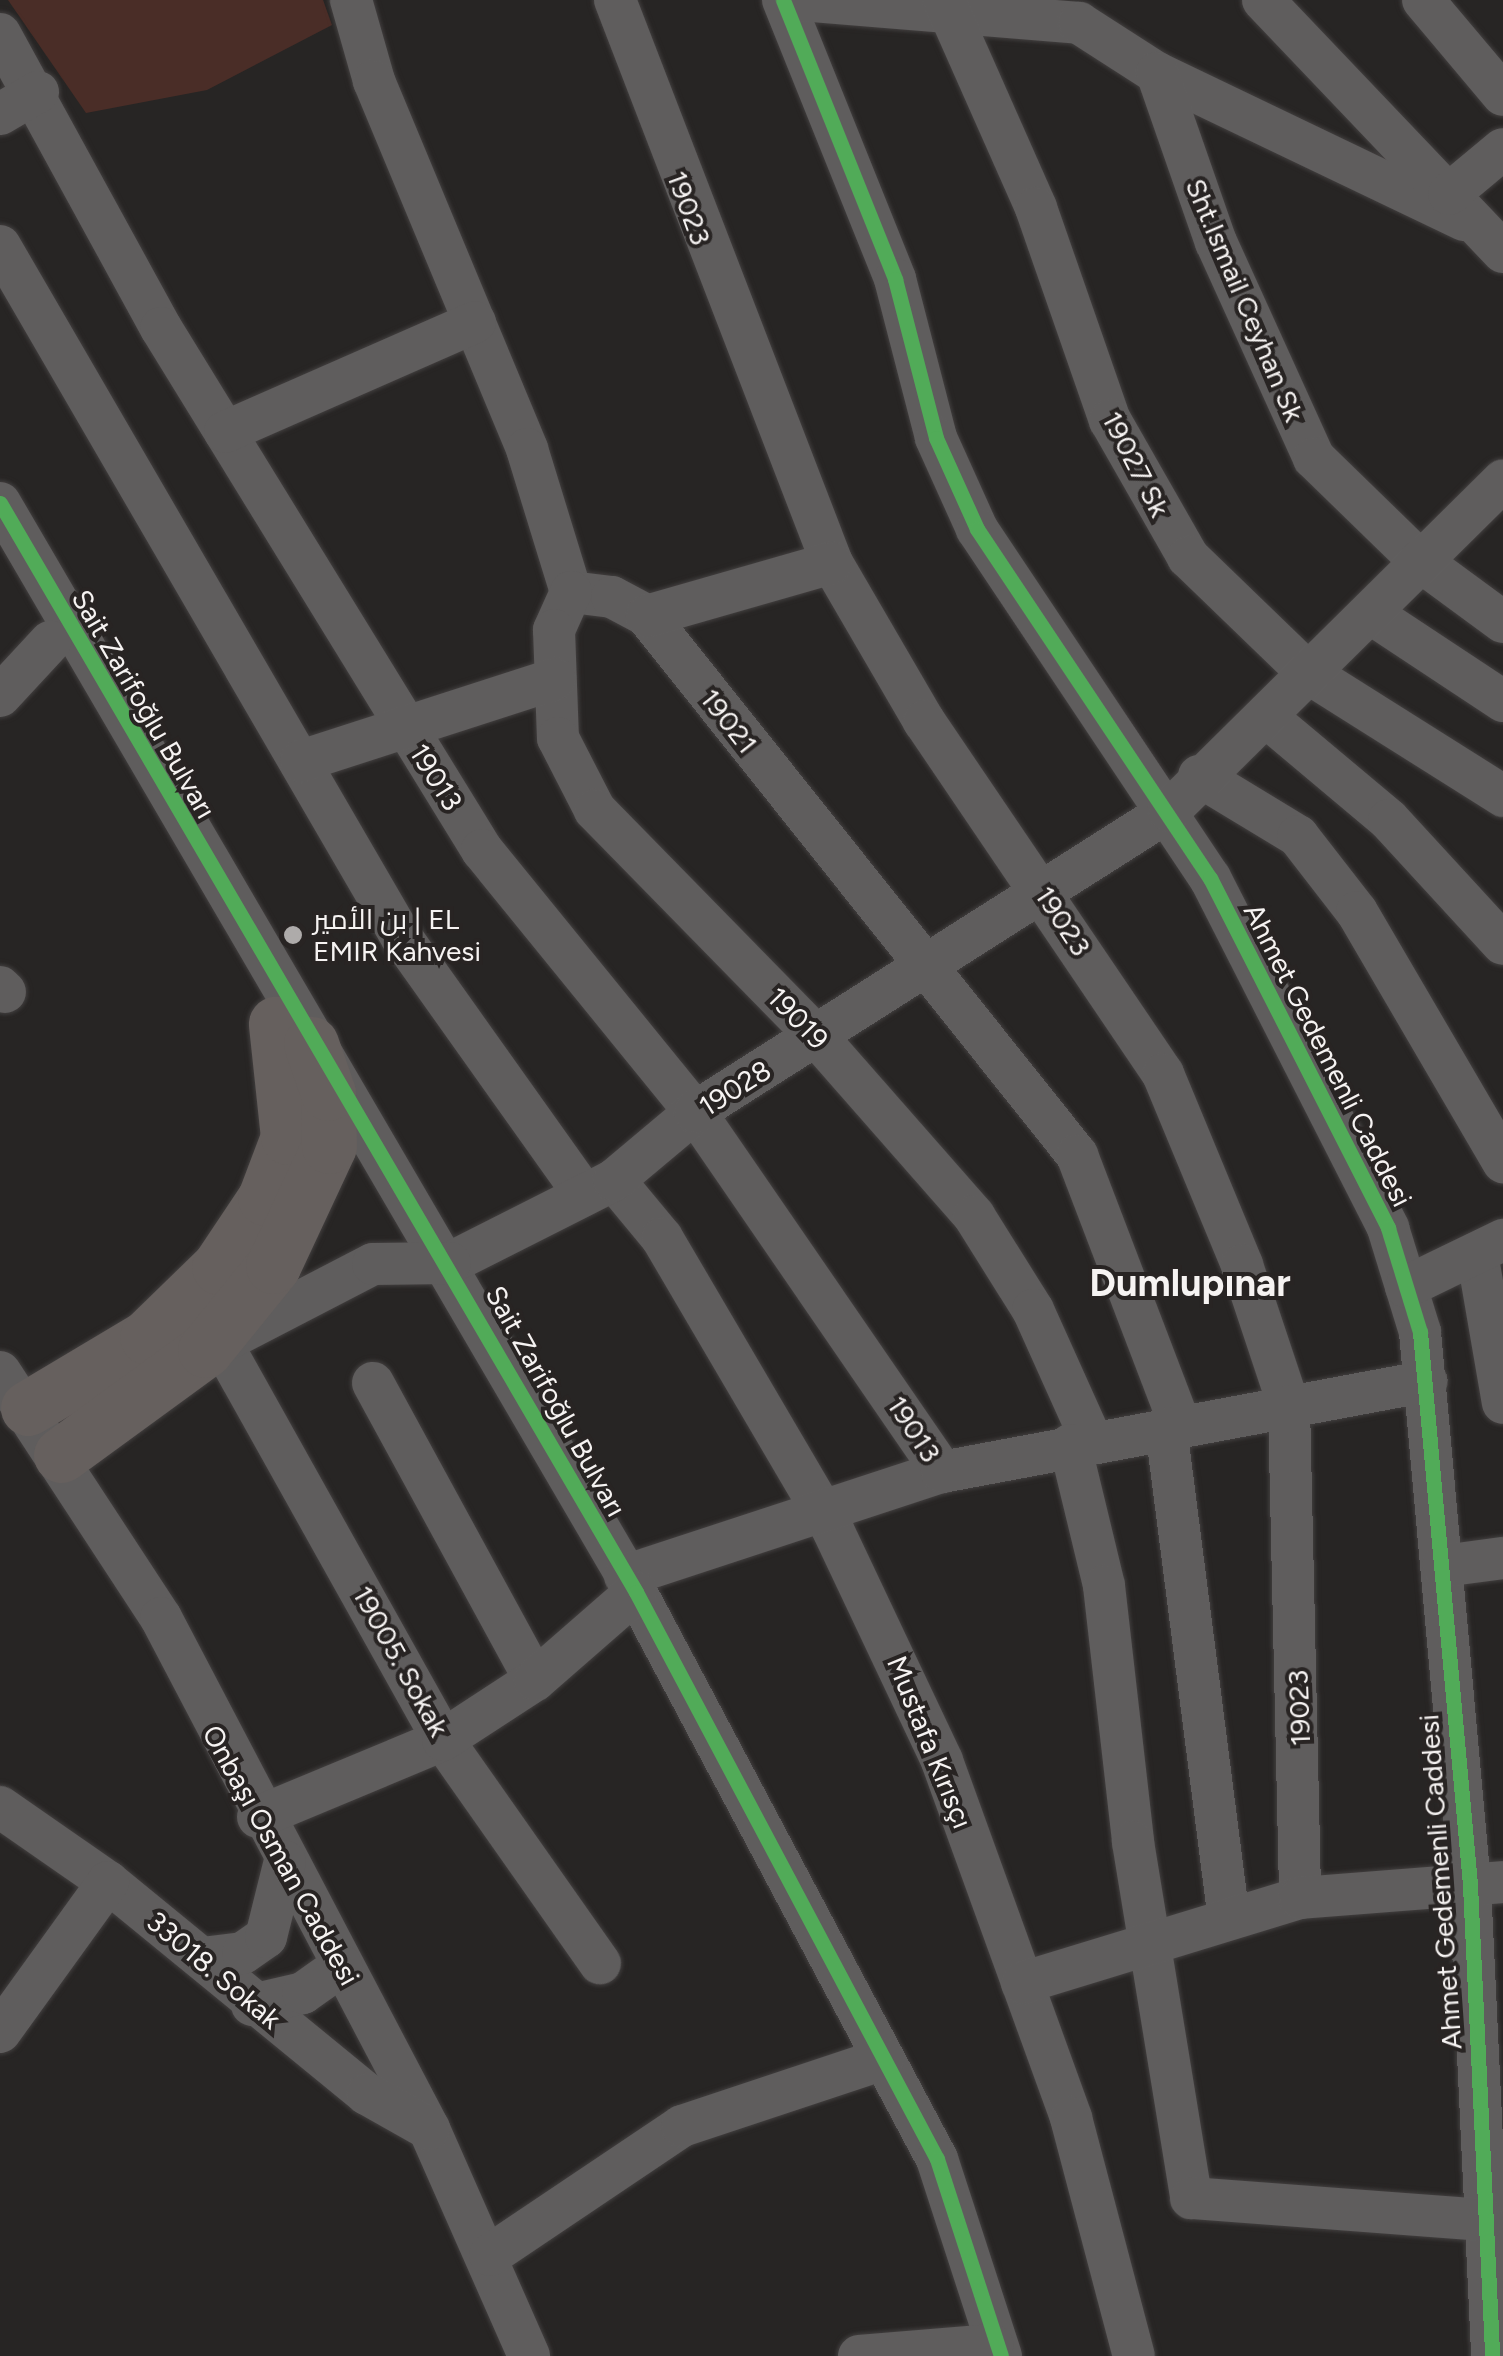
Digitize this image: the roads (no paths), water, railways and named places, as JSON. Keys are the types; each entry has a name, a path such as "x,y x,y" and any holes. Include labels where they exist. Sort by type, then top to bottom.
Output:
{"main road":[{"path":"61,1455 214,1348 273,1266 329,1146 328,1093 294,1034"},
{"path":"14,1390 147,1337 219,1267 266,1198 288,1137 294,1034"}],"street":[{"path":"351,0 374,81 475,322 571,592"},
{"name":"19023","path":"615,0 696,230 832,563 924,721 1044,891 1163,1074 1289,1406 1300,1898"},
{"name":"Ahmet Gedemenli Caddesi","path":"783,0 896,280 936,438 977,530 1169,811 1345,1137 1406,1287 1426,1381 1443,1566 1486,1883 1484,2220 1492,2356"},
{"path":"800,0 943,6 1078,23 1157,73 1457,207"},
{"path":"1263,0 1503,252"},
{"path":"1423,0 1503,95"},
{"name":"19027 Sk","path":"943,6 1036,208 1144,490 1188,557 1308,673 1503,796"},
{"name":"19013","path":"0,34 38,92 225,432 482,850 695,1112 942,1472"},
{"name":"Sht.Ismail Ceyhan Sk","path":"1157,73 1278,393 1314,458 1420,562 1503,622"},
{"path":"0,114 38,92"},
{"path":"1457,207 1503,149"},
{"name":"Mustafa Kırısçı","path":"0,246 475,1050 598,1185 662,1238 818,1507 942,1761 1076,2137 1134,2356"},
{"path":"225,432 475,322"},
{"name":"19028","path":"450,1263 598,1185 695,1112 1169,811 1199,776 1270,720 1308,673 1373,616 1420,562 1503,480"},
{"name":"Sait Zarifoğlu Bulvarı","path":"0,503 294,1034"},
{"name":"Sait Zarifoğlu Bulvarı","path":"0,558 294,1034 450,1263 630,1584 937,2159 997,2351"},
{"path":"647,616 832,563"},
{"name":"19021","path":"571,592 612,597 647,616 927,962 1077,1155 1173,1428 1230,1917"},
{"name":"19019","path":"571,592 554,630 558,738 595,810 817,1036 974,1216 1032,1310 1081,1443 1151,1942 1192,2198 1484,2220"},
{"path":"1373,616 1503,701"},
{"path":"0,696 50,642"},
{"path":"301,761 555,679"},
{"path":"1270,720 1389,820 1503,944"},
{"path":"1199,776 1298,836 1357,912 1503,1162"},
{"path":"1406,1287 1490,1247 1503,1403"},
{"path":"214,1348 373,1264 450,1263"},
{"name":"19005. Sokak","path":"214,1348 443,1740 600,1963"},
{"path":"258,1817 443,1740 535,1680 630,1584 818,1507 942,1472 1081,1443 1426,1381"},
{"path":"372,1383 535,1680"},
{"name":"Onbaşı Osman Caddesi","path":"14,1390 61,1455 160,1618 258,1817 430,2129 490,2255 529,2356"},
{"path":"1443,1566 1503,1558"},
{"name":"33018. Sokak","path":"0,1807 108,1882 202,1958 252,2006 367,2094 430,2129"},
{"path":"202,1958 243,1953 266,1937 285,1861"},
{"path":"0,2032 108,1882"},
{"path":"1022,1983 1300,1898 1486,1883"},
{"path":"252,2006 302,1994 342,1966"},
{"path":"490,2255 682,2126 883,2059"},
{"path":"859,2356 997,2351"}],"place":[{"name":"بن الأمير | EL EMIR Kahvesi","path":"293,935"}],"district":[{"name":"Dumlupınar","path":"1190,1284"}]}
